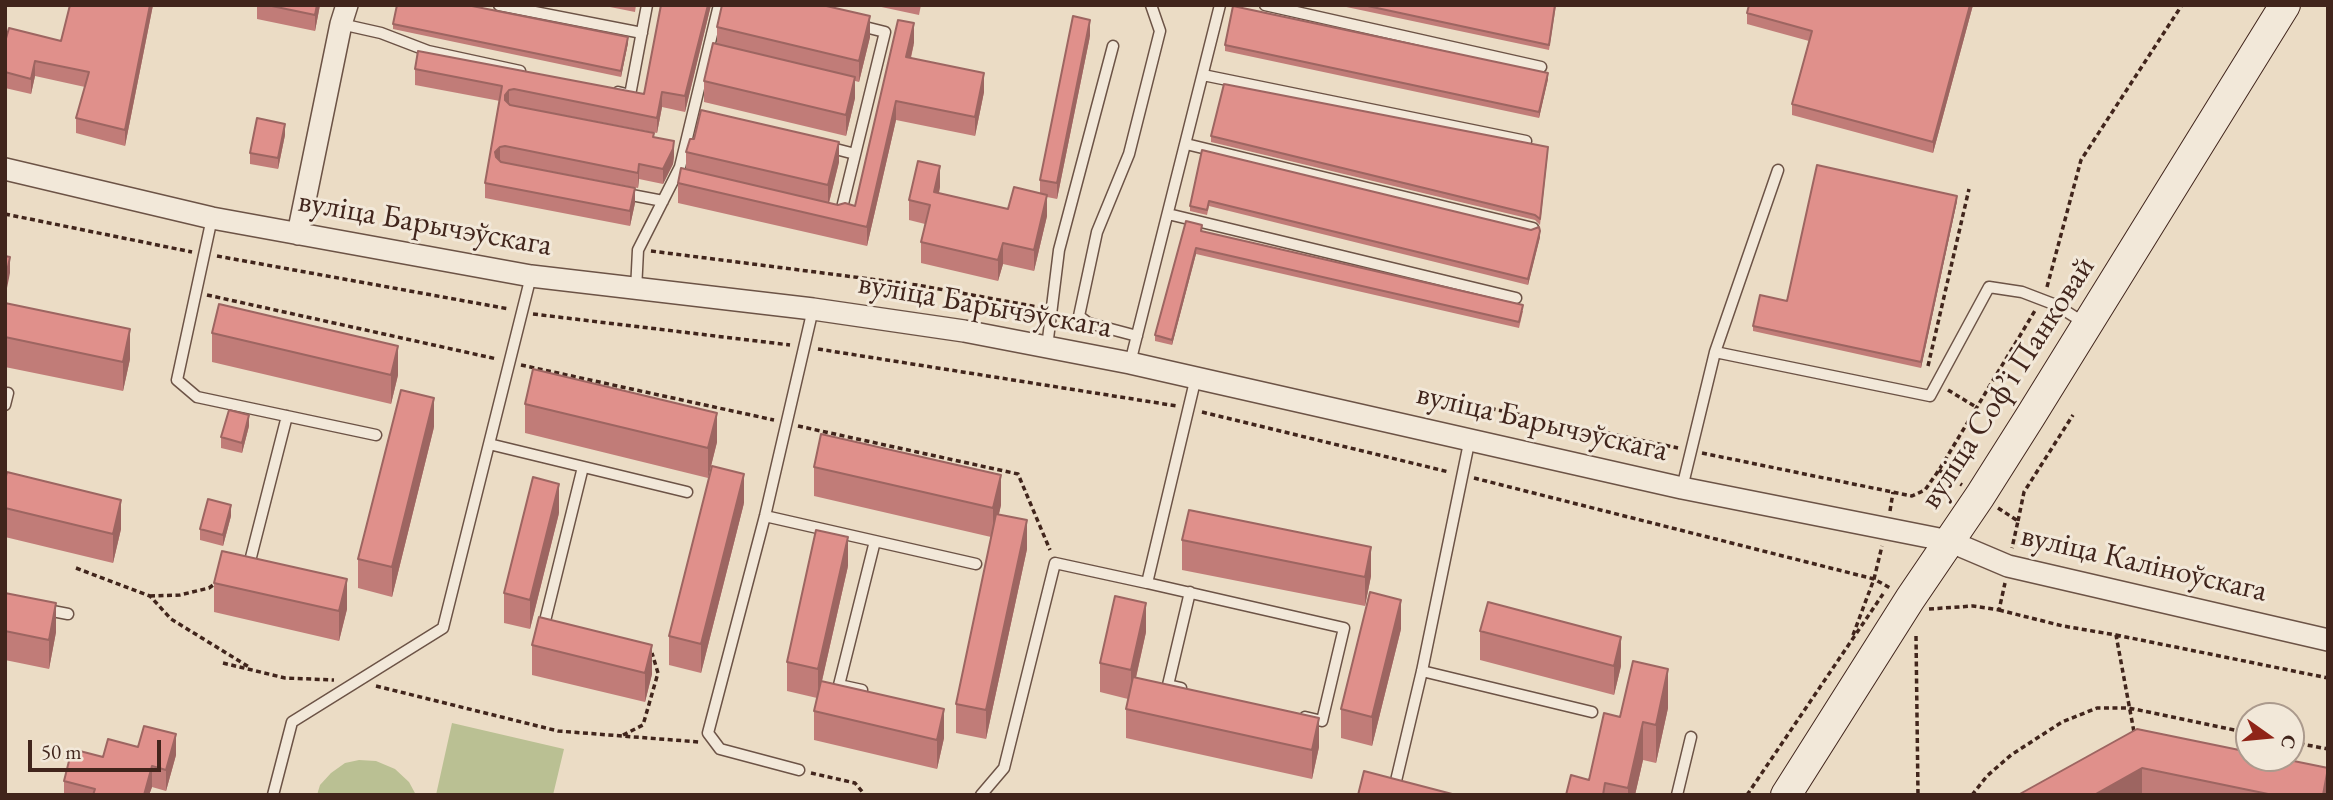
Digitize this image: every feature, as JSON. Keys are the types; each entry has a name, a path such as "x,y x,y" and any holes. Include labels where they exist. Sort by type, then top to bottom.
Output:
{"main road":[{"name":"вуліца Софʼі Панковай","path":"1786,795 1980,496 2285,5"}],"street":[{"path":"298,234 344,15"},
{"name":"вуліца Барычэўскага","path":"5,169 212,218 531,276 813,309 964,331 1196,377 1682,488 1949,541"},
{"name":"вуліца Каліноўскага","path":"1949,541 2008,566 2328,640"}],"lane":[{"path":"499,5 642,33"},
{"path":"603,89 630,94 647,5"},
{"path":"636,290 638,250 675,178 719,5"},
{"path":"1137,336 1088,323 1079,316 1097,232 1129,154 1160,32 1151,5"},
{"path":"1130,363 1220,5"},
{"path":"1265,5 1541,67"},
{"path":"344,15 428,51 536,74"},
{"path":"827,214 840,217 885,32 848,23"},
{"path":"1047,347 1059,250 1113,46"},
{"path":"707,54 721,58"},
{"path":"1203,75 1526,141"},
{"path":"857,89 870,93"},
{"path":"692,116 706,119"},
{"path":"671,144 685,147"},
{"path":"815,144 855,153"},
{"path":"1186,144 1533,228"},
{"path":"1682,488 1715,352 1778,170"},
{"path":"675,178 688,181"},
{"path":"610,190 663,201"},
{"path":"1168,214 1516,298"},
{"path":"212,218 177,380 197,397 376,435"},
{"path":"273,795 292,722 443,628 531,276"},
{"path":"1715,352 1930,396 1989,287 2022,292 2056,306 2088,325"},
{"path":"799,770 720,749 708,733 765,516 813,309"},
{"path":"1147,583 1196,377"},
{"path":"5,405 8,393"},
{"path":"259,575 252,568 250,561 287,416"},
{"path":"1395,785 1422,671 1470,438"},
{"path":"489,444 687,492"},
{"path":"557,632 543,629 583,467"},
{"path":"765,516 976,564"},
{"path":"875,541 839,685 876,694"},
{"path":"981,795 1004,768 1055,563 1344,628 1322,721 1297,715"},
{"path":"1190,592 1168,685 1194,691"},
{"path":"30,606 68,614"},
{"path":"1422,671 1592,712"},
{"path":"1677,795 1691,737"},
{"path":"1383,789 1395,785 1407,789"}],"path":[{"path":"1474,405 1912,496 1925,490 2041,300 2050,280 2081,160 2182,5"},
{"path":"1969,189 1926,376 1976,407"},
{"path":"5,214 203,254 522,312 804,347 1188,409 1874,579 1850,642"},
{"path":"638,250 917,285 1052,310"},
{"path":"1938,286 1947,288"},
{"path":"195,292 1018,474 1055,563"},
{"path":"2018,521 2024,492 2073,415"},
{"path":"76,568 150,596 180,595 209,587 219,581"},
{"path":"1747,795 1888,587"},
{"path":"150,596 171,619 254,670"},
{"path":"1999,610 2328,678"},
{"path":"1916,631 1918,795"},
{"path":"2116,635 2135,740"},
{"path":"621,736 643,725 659,673 652,653"},
{"path":"223,663 285,678 358,681 558,731 713,743"},
{"path":"1972,795 1987,776 2011,755 2062,722 2097,708 2129,708 2235,730"},
{"path":"2305,744 2328,749"},
{"path":"799,770 855,783 865,795"}],"green space":[{"path":"452,723 564,749 553,795 436,795"},
{"path":"376,761 395,769 409,782 416,795 317,795 320,785 331,773 345,763"}],"building":[{"path":"70,5 150,5 125,130 76,118 89,72 35,61 31,79 5,72 5,42 9,28 61,41"},
{"path":"267,5 317,5 315,15"},
{"path":"397,5 467,5 628,37 621,71 393,24"},
{"path":"661,5 708,5 685,96 662,92 657,118 514,89 509,90 505,100 510,105 654,133 653,137 674,141 663,169 639,164 638,173 505,146 495,152 501,162 635,188 630,211 485,183 502,86 415,69 418,51 644,94"},
{"path":"722,5 822,5 870,16 859,61 717,27"},
{"path":"1363,5 1555,5 1549,45"},
{"path":"1749,5 1970,5 1933,142 1792,104 1812,31 1747,13"},
{"path":"1233,6 1548,73 1539,112 1225,45"},
{"path":"1073,16 1090,20 1057,183 1040,180"},
{"path":"898,20 914,23 906,57 984,73 975,117 896,101 867,227 678,183 681,168 838,205 845,203 855,206"},
{"path":"713,43 855,77 846,115 704,81"},
{"path":"1224,84 1548,147 1540,219 1535,215 1211,136"},
{"path":"701,110 839,142 828,185 686,152 690,139 694,139"},
{"path":"257,118 285,124 278,158 250,153"},
{"path":"1202,150 1531,230 1539,227 1528,279 1209,201 1207,210 1190,206"},
{"path":"918,161 940,166 934,192 1008,209 1014,187 1047,195 1034,250 1003,243 998,260 921,242 930,205 909,200"},
{"path":"1817,165 1957,196 1921,362 1753,326 1760,295 1787,301"},
{"path":"1186,221 1202,225 1201,231 1523,305 1519,322 1196,248 1172,340 1155,335"},
{"path":"5,256 10,257 5,282"},
{"path":"5,303 130,329 123,362 5,337"},
{"path":"219,304 398,346 391,375 212,333"},
{"path":"533,369 717,413 708,448 525,404"},
{"path":"401,390 434,398 392,567 358,559"},
{"path":"229,410 249,415 242,443 221,437"},
{"path":"821,434 1001,475 993,508 814,467"},
{"path":"712,466 744,474 701,644 669,636"},
{"path":"7,472 121,500 113,534 5,508"},
{"path":"533,477 559,484 530,600 504,593"},
{"path":"208,499 231,505 223,535 200,529"},
{"path":"1189,510 1371,547 1365,577 1182,540"},
{"path":"996,514 1027,520 986,710 956,704"},
{"path":"816,530 848,537 818,669 787,662"},
{"path":"222,551 347,579 339,611 214,583"},
{"path":"1370,592 1401,600 1372,717 1341,709"},
{"path":"5,593 56,603 49,640 5,631"},
{"path":"1115,596 1146,603 1131,670 1100,663"},
{"path":"1488,602 1621,637 1614,666 1480,631"},
{"path":"539,617 652,645 645,673 532,645"},
{"path":"1633,661 1668,669 1656,725 1643,722 1628,788 1605,783 1603,795 1566,795 1571,775 1589,780 1604,713 1620,717"},
{"path":"1133,677 1319,718 1312,750 1126,709"},
{"path":"821,681 944,709 937,740 814,711"},
{"path":"144,726 176,734 166,770 152,766 144,795 93,795 95,789 64,781 72,749 103,757 108,739 138,747"},
{"path":"2137,729 2235,749 2235,772 2305,772 2305,763 2328,768 2323,795 2273,795 2142,768 2094,795 2018,795"},
{"path":"1364,771 1456,795 1358,795"}]}
